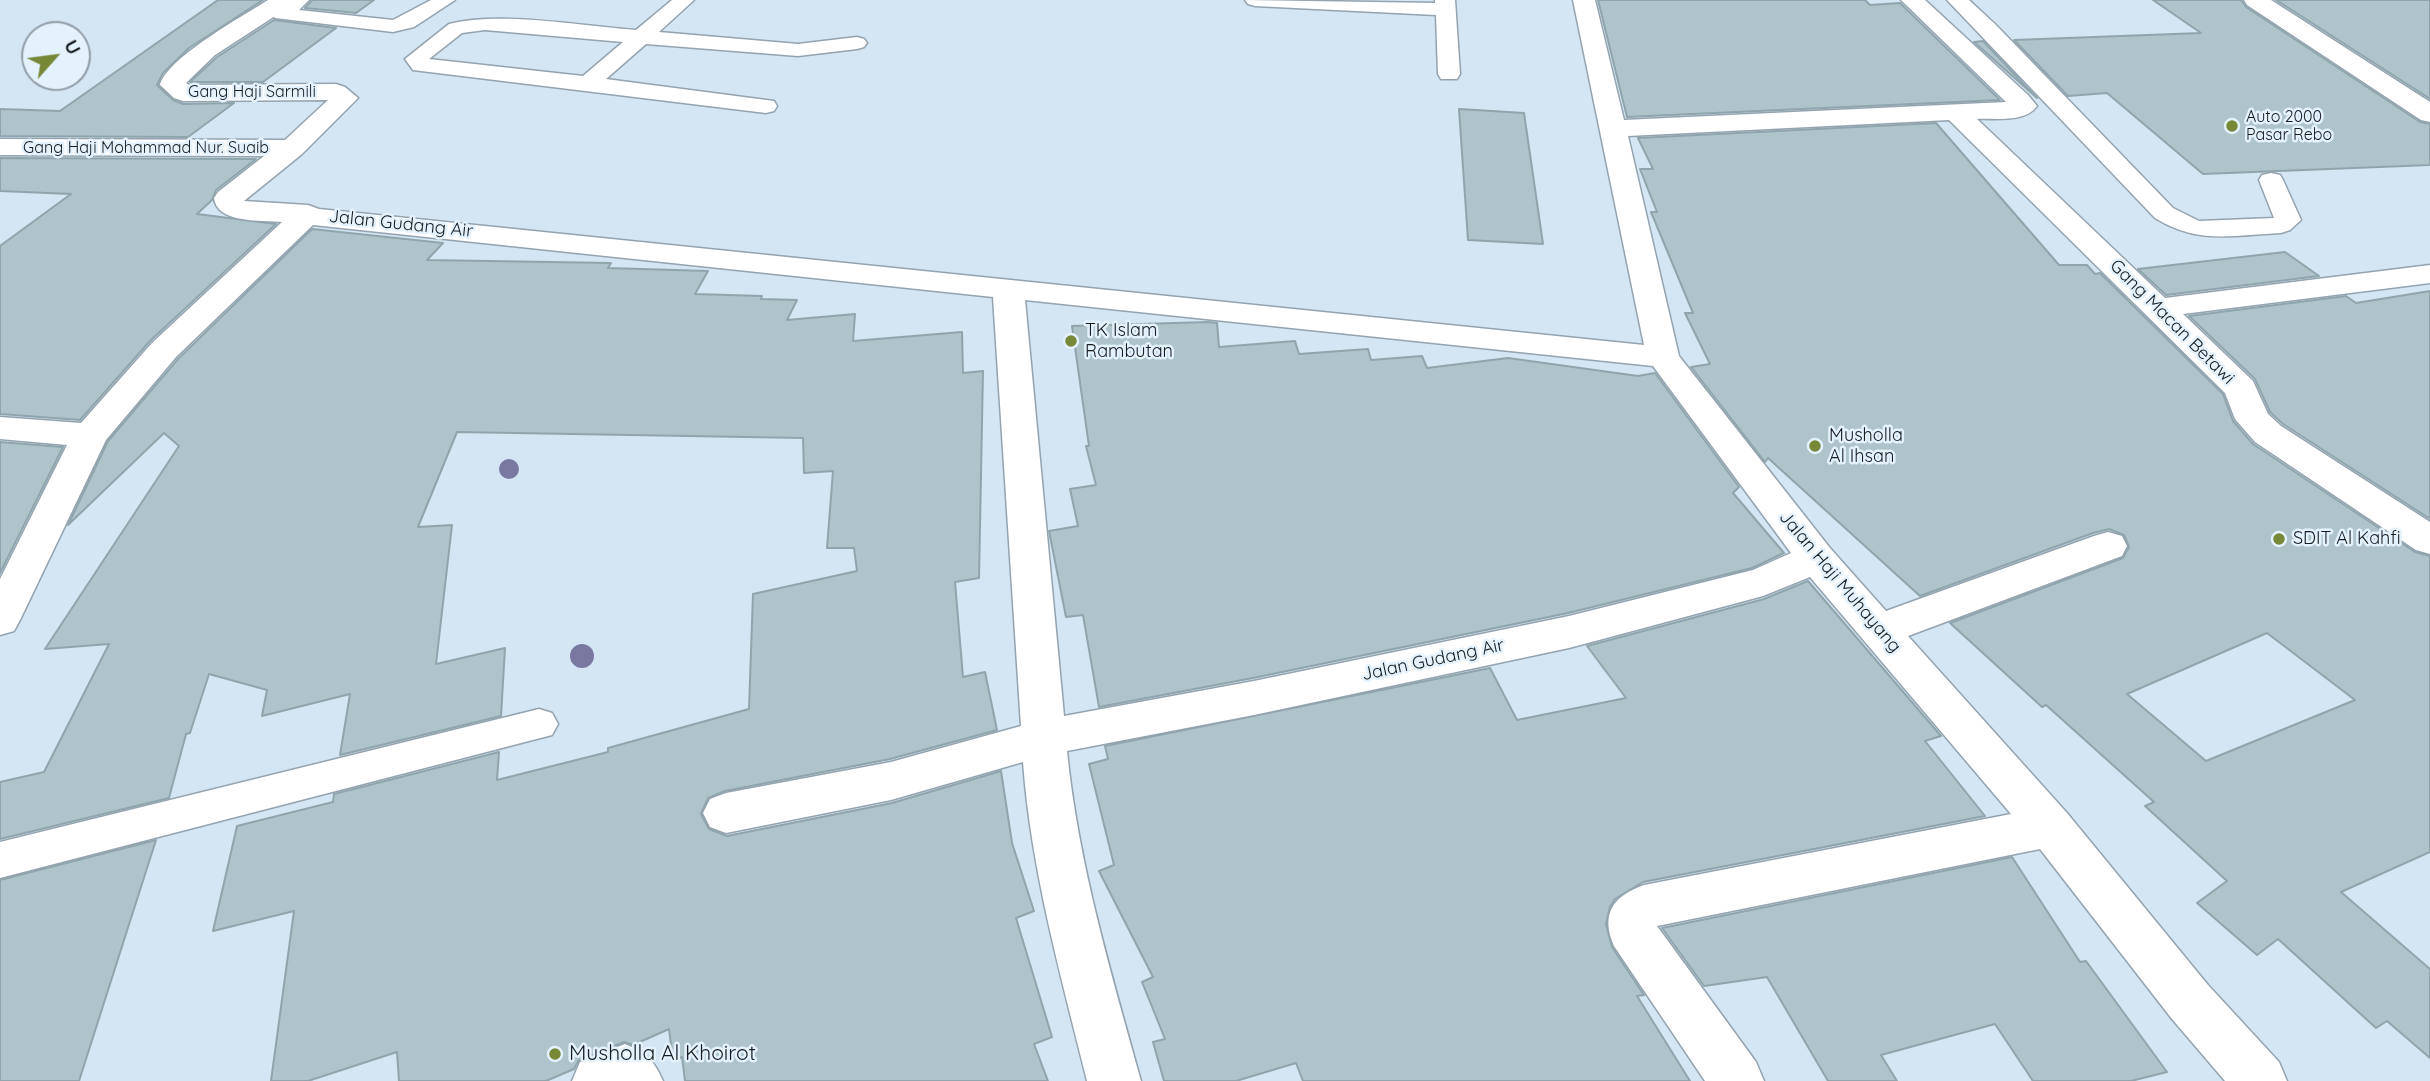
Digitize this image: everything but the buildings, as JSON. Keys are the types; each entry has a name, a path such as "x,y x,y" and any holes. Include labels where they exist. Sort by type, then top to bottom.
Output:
{"street":[{"name":"Gang Haji Sarmili","path":"284,0 205,50 174,79 173,85 183,93 342,94 344,101 292,148"},
{"name":"Jalan Haji Muhayang","path":"1584,0 1663,356 1816,558 2050,827 2190,1002 2260,1081"},
{"path":"1611,129 2021,109 2024,106 1912,0"},
{"path":"2255,0 2430,114"},
{"name":"Gang Macan Betawi","path":"1955,112 2241,389 2252,419 2268,434 2430,540"},
{"name":"Gang Haji Mohammad Nur. Suaib","path":"0,148 292,148"},
{"path":"292,148 228,198 229,205 239,209 308,214"},
{"name":"Jalan Gudang Air","path":"0,620 90,435 164,350 308,214 1663,356"},
{"path":"2158,307 2430,274"},
{"path":"1008,287 1050,813 1085,972 1114,1081"},
{"path":"0,428 90,435"},
{"path":"1879,630 2108,546"},
{"name":"Jalan Gudang Air","path":"726,813 891,781 1043,738 1254,698 1569,632 1763,582 1816,558"},
{"path":"1737,1081 1639,943 1632,930 1634,915 1644,907 2050,827"},
{"path":"599,1081 625,1071 636,1081"}],"lane":[{"path":"299,0 281,13 393,26 407,23 445,0"},
{"path":"588,83 684,0"},
{"path":"1255,0 1445,4 1449,74"},
{"path":"1956,0 1989,29 2164,213 2182,224 2197,229 2281,225 2288,220 2271,180"},
{"path":"766,106 421,65 416,59 456,28 485,24 799,50 858,43"},
{"path":"0,860 539,724"}],"place":[{"name":"Auto 2000 Pasar Rebo","path":"2232,126"},
{"name":"TK Islam Rambutan","path":"1071,341"},
{"name":"Musholla Al Ihsan","path":"1815,446"},
{"name":"SDIT Al Kahfi","path":"2279,539"},
{"name":"Musholla Al Khoirot","path":"555,1054"}]}
